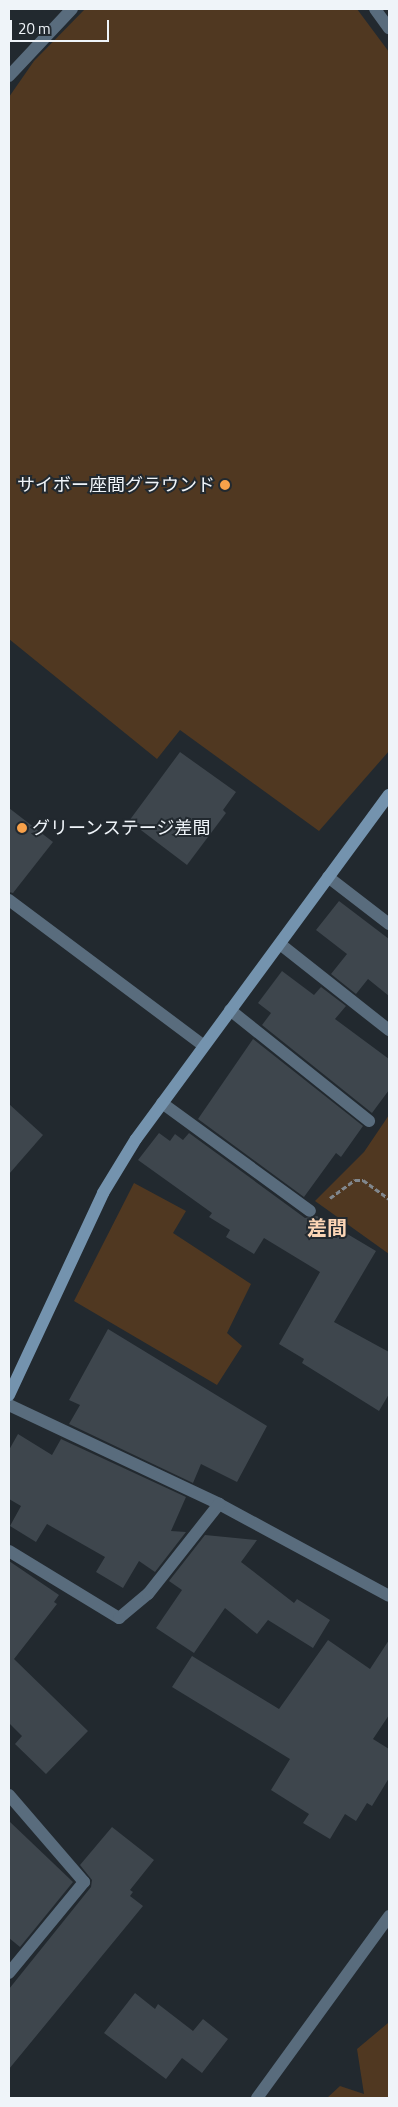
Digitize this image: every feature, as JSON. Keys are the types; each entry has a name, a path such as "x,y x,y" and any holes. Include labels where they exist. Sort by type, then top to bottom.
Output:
{"street":[{"path":"9,76 72,9"},
{"path":"375,9 389,28"},
{"path":"9,1395 103,1193 162,1103 389,795"},
{"path":"328,878 389,924"},
{"path":"10,904 204,1045"},
{"path":"280,944 389,1030"},
{"path":"230,1010 369,1121"},
{"path":"162,1103 310,1211"},
{"path":"9,1405 219,1504 389,1596"},
{"path":"9,1551 120,1618 148,1594 219,1504"},
{"path":"9,1973 84,1882 10,1799"},
{"path":"257,2098 389,1916"}],"path":[{"path":"310,1211 355,1180 363,1180 389,1199"}],"shaded area":[{"path":"85,9 357,9 389,52 389,751 319,831 180,730 157,759 9,639 9,97 34,61"},
{"path":"389,1115 389,1254 315,1201 364,1152"},
{"path":"134,1183 186,1211 173,1233 251,1284 227,1333 242,1346 217,1385 74,1301"},
{"path":"389,2000 389,2098 327,2098 340,2086 364,2094 357,2049 388,2023"}],"building":[{"path":"180,752 236,792 223,810 226,813 187,865 129,821"},
{"name":"グリーンステージ差間","path":"9,808 53,842 13,893 9,892"},
{"path":"339,901 389,939 389,996 368,979 356,994 331,974 347,954 316,930"},
{"path":"282,971 314,995 321,987 346,1006 335,1019 389,1059 389,1090 372,1113 262,1025 271,1013 258,1003"},
{"path":"253,1039 363,1126 341,1157 336,1153 304,1197 198,1119"},
{"path":"9,1104 43,1135 9,1174"},
{"path":"159,1133 170,1141 175,1134 183,1140 189,1133 305,1218 317,1216 376,1251 334,1322 389,1352 389,1394 379,1411 302,1363 304,1359 279,1344 320,1272 264,1238 254,1254 226,1237 230,1230 209,1217 212,1213 138,1160"},
{"path":"108,1329 267,1426 237,1482 201,1464 193,1483 69,1424 80,1405 69,1400"},
{"path":"18,1434 52,1455 61,1439 186,1497 171,1531 186,1532 155,1572 139,1561 123,1588 96,1572 105,1557 47,1524 36,1542 10,1526 21,1506 9,1499 9,1450"},
{"path":"205,1535 257,1540 241,1562 294,1603 297,1599 330,1620 313,1648 268,1620 257,1634 225,1608 194,1653 156,1628 182,1590 169,1581"},
{"path":"9,1561 59,1595 54,1602 57,1604 14,1659 88,1731 46,1774 15,1744 22,1736 9,1723"},
{"path":"328,1640 370,1669 389,1640 389,1715 373,1739 389,1749 389,1778 372,1806 367,1803 356,1821 345,1814 330,1839 303,1823 309,1814 271,1790 290,1759 172,1687 192,1656 279,1709"},
{"path":"9,1821 73,1882 20,1947 9,1938"},
{"path":"112,1827 154,1860 130,1890 133,1892 130,1896 143,1906 9,2069 9,1989 91,1887 92,1880 80,1865"},
{"path":"135,1993 155,2009 158,2004 193,2031 203,2019 228,2039 202,2073 182,2058 166,2079 104,2033"}],"place":[{"name":"サイボー座間グラウンド","path":"225,485"},
{"name":"グリーンステージ差間","path":"22,828"}],"district":[{"name":"差間","path":"327,1227"}]}
